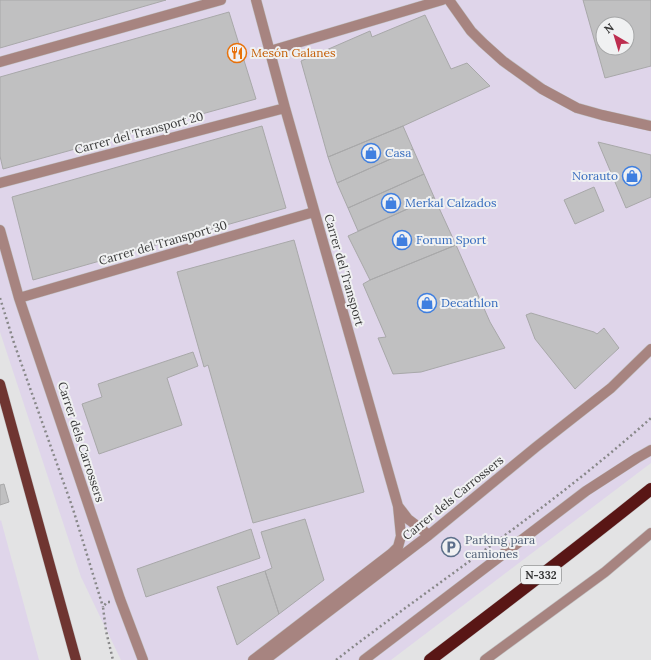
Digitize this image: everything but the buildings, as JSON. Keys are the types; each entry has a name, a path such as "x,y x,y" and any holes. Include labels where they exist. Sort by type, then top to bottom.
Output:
{"highway":[{"name":"N-332","path":"430,660 651,489"}],"main road":[{"path":"0,384 76,660"}],"street":[{"path":"0,62 222,0"},
{"name":"Carrer del Transport","path":"256,0 314,212 398,506 408,519 429,535"},
{"path":"270,51 442,0"},
{"path":"449,0 464,22 483,43 503,61 542,89 578,108 602,116 651,126"},
{"name":"Carrer del Transport 20","path":"0,183 285,108"},
{"name":"Carrer del Transport 30","path":"19,298 314,212"},
{"name":"Carrer dels Carrossers","path":"0,230 19,298 120,599 143,660"},
{"path":"0,247 9,261"},
{"name":"Carrer dels Carrossers","path":"265,660 429,535 536,446 611,388 651,349"},
{"path":"364,660 586,491 651,450"},
{"name":"Carrer dels Carrossers","path":"253,660 398,547 401,536 398,506"},
{"path":"485,660 604,572 651,533"}],"path":[{"path":"0,298 14,343 73,509 103,607 106,631 113,660"},
{"path":"336,660 552,500 619,447 651,418"},
{"path":"103,607 107,602 120,599"}],"shaded area":[{"path":"0,0 651,0 651,463 391,660 121,660 81,577 0,332"},
{"path":"1,520 39,660 0,660"}],"place":[{"name":"Mesón Galanes","path":"237,53"},
{"name":"Casa","path":"371,153"},
{"name":"Norauto","path":"632,176"},
{"name":"Merkal Calzados","path":"391,203"},
{"name":"Forum Sport","path":"402,240"},
{"name":"Decathlon","path":"427,303"},
{"name":"Parking para camiones","path":"451,547"}]}
